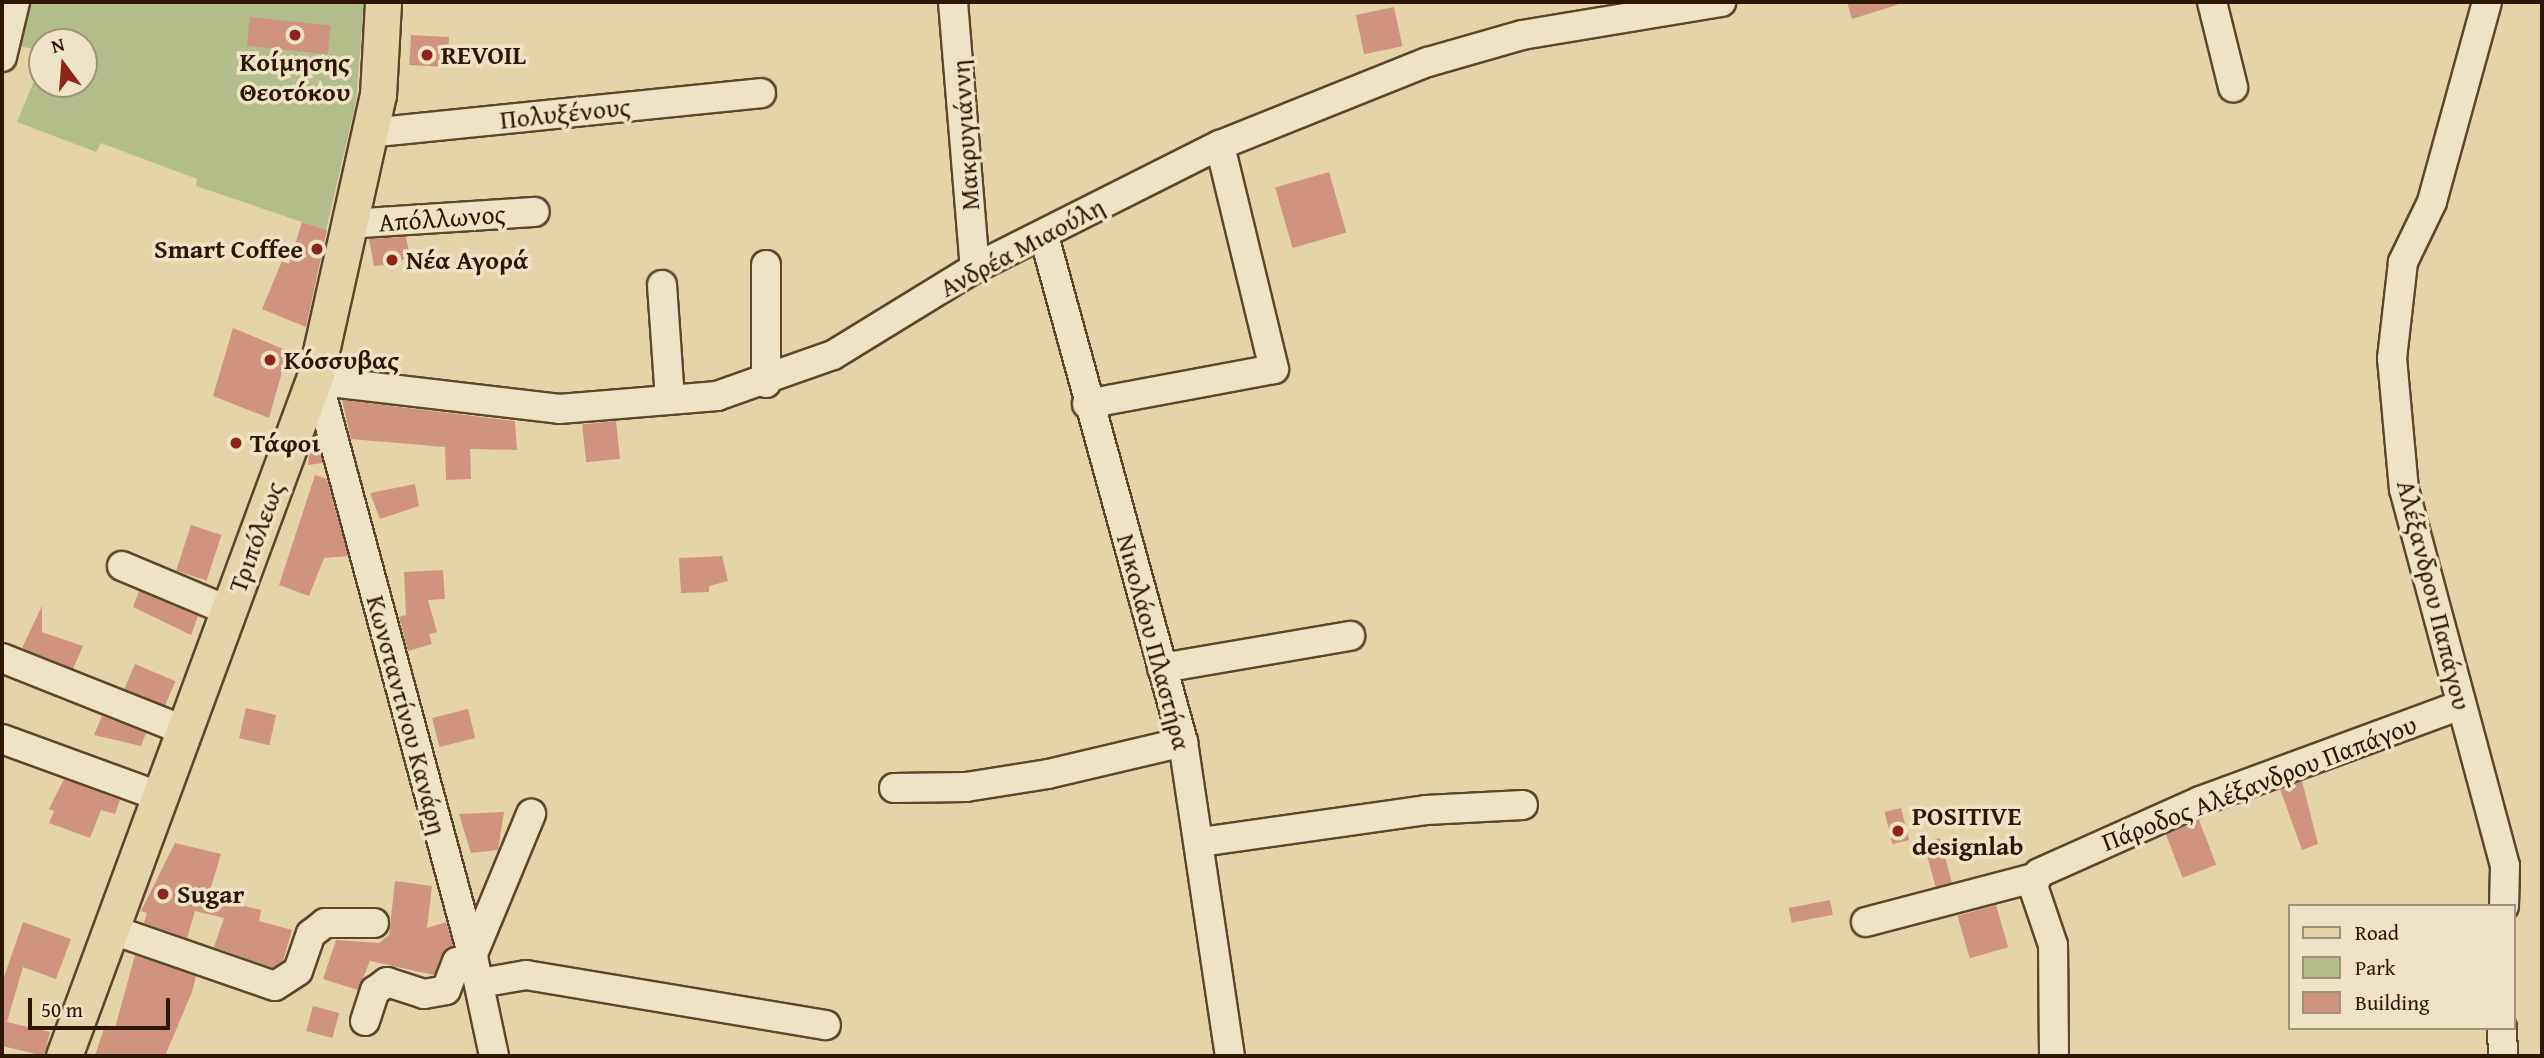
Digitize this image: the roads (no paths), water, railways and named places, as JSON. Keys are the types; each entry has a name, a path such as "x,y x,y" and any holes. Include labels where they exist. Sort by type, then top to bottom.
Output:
{"main road":[{"name":"Τριπόλεως","path":"64,1056 113,930 316,374 369,133 383,2"}],"street":[{"path":"2,57 15,2"},
{"name":"Μακρυγιάννη","path":"953,2 975,268"},
{"name":"Ανδρέα Μιαούλη","path":"316,374 339,383 559,409 670,399 766,383 833,355 975,268 1044,236 1220,145 1455,54 1522,35 1721,2"},
{"path":"2212,2 2233,87"},
{"name":"Αλέξανδρου Παπάγου","path":"2487,2 2457,121 2432,202 2403,262 2393,313 2404,489 2505,866 2504,904"},
{"name":"Πολυξένους","path":"369,133 761,93"},
{"path":"1087,404 1274,369 1220,145"},
{"name":"Απόλλωνος","path":"348,224 535,212"},
{"name":"Νικολάου Πλαστήρα","path":"1044,236 1087,404 1183,742 1201,842 1230,1056"},
{"path":"766,265 766,383"},
{"path":"662,285 670,399"},
{"name":"Κωνσταντίνου Κανάρη","path":"316,374 475,965 494,1056"},
{"path":"122,566 229,611"},
{"path":"1162,668 1350,636"},
{"path":"2,658 186,731"},
{"name":"Πάροδος Αλέξανδρου Παπάγου","path":"1866,922 2034,878 2200,801 2461,705"},
{"path":"2,739 161,797"},
{"path":"894,788 966,787 1048,774 1183,742"},
{"path":"1201,842 1426,810 1523,805"},
{"path":"475,965 531,814"},
{"path":"2034,878 2053,945 2054,1056"},
{"path":"113,930 275,986 298,971 312,934 325,923 374,923"},
{"path":"365,1021 375,991 387,982 424,994 446,990 457,962 826,1025"},
{"path":"2502,1030 2503,1056"}],"place":[{"name":"Κοίμησης Θεοτόκου","path":"295,35"},
{"name":"REVOIL","path":"427,55"},
{"name":"Smart Coffee","path":"317,249"},
{"name":"Νέα Αγορά","path":"392,260"},
{"name":"Κόσσυβας","path":"270,360"},
{"name":"Τάφοι","path":"236,443"},
{"name":"POSITIVE designlab","path":"1898,831"},
{"name":"Sugar","path":"163,894"}]}
